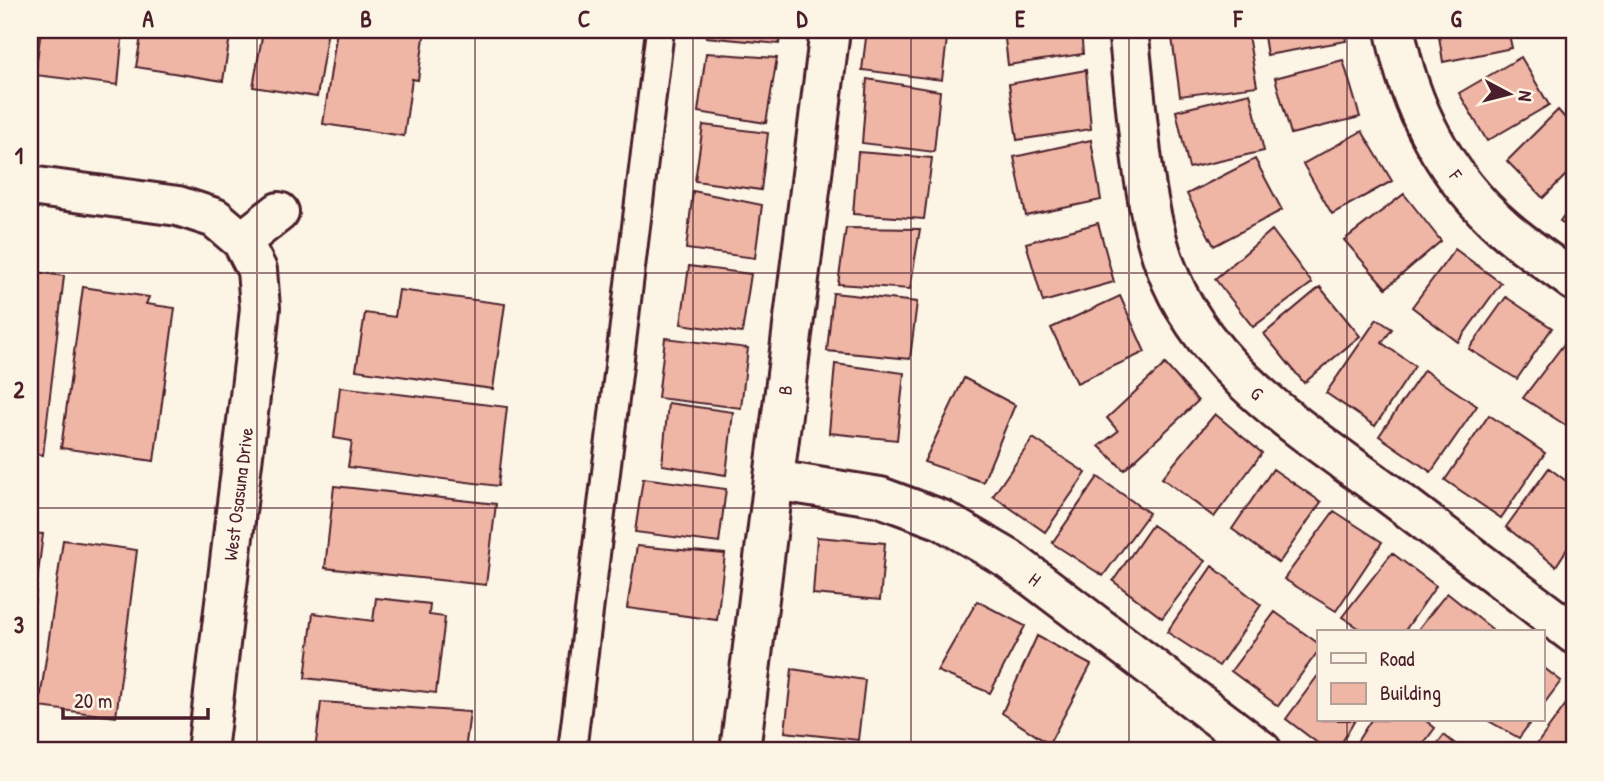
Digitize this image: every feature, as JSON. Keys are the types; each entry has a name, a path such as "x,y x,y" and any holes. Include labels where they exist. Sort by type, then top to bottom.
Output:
{"street":[{"name":"B","path":"740,751 830,30"},
{"name":"G","path":"1128,30 1146,187 1154,226 1165,266 1183,303 1204,336 1227,365 1272,406 1574,634"},
{"name":"F","path":"1395,30 1414,100 1431,138 1456,176 1506,230 1574,281"},
{"path":"30,186 178,206 215,218 242,241 279,212"},
{"name":"West Osasuna Drive","path":"207,751 260,308 257,270 242,241"},
{"name":"H","path":"774,480 880,496 912,507 965,533 1009,559 1262,751"}],"lane":[{"path":"572,751 660,30"}],"building":[{"path":"41,30 123,30 118,85 35,75"},
{"path":"142,30 231,30 223,81 136,67"},
{"path":"245,30 328,30 317,97 253,87 262,37 244,34"},
{"path":"337,30 425,30 418,80 412,79 404,136 323,124"},
{"path":"707,30 781,30 779,44 706,37"},
{"path":"867,30 948,30 942,80 862,70"},
{"path":"1004,30 1081,30 1083,54 1008,65"},
{"path":"1171,30 1247,30 1257,86 1180,96"},
{"path":"1263,30 1344,30 1346,41 1267,55"},
{"path":"1438,30 1508,30 1512,48 1443,62"},
{"path":"706,53 777,58 766,123 698,112"},
{"path":"1521,57 1549,105 1487,141 1459,93"},
{"path":"1343,60 1360,117 1291,134 1275,78"},
{"path":"1086,70 1091,129 1017,140 1009,84"},
{"path":"867,79 940,91 934,152 862,143"},
{"path":"1250,93 1264,151 1189,168 1176,111"},
{"path":"1558,110 1574,128 1574,167 1543,198 1507,161"},
{"path":"703,125 768,133 761,190 695,181"},
{"path":"1362,131 1392,181 1332,214 1303,164"},
{"path":"1091,140 1101,200 1026,216 1014,157"},
{"path":"858,152 932,158 924,219 853,214"},
{"path":"1255,159 1282,210 1214,246 1187,194"},
{"path":"693,191 762,205 755,258 686,249"},
{"path":"1404,194 1441,241 1386,288 1344,240"},
{"path":"1574,201 1574,230 1560,221"},
{"path":"1098,223 1114,282 1043,302 1026,243"},
{"path":"846,228 920,229 910,289 838,284"},
{"path":"1272,230 1312,283 1253,327 1215,279"},
{"path":"1455,249 1501,283 1458,342 1412,307"},
{"path":"689,266 751,274 742,333 681,324"},
{"path":"30,271 64,276 43,455 30,453"},
{"path":"83,287 149,297 146,304 175,308 154,461 61,448"},
{"path":"1320,287 1360,336 1304,383 1264,334"},
{"path":"399,290 505,304 493,389 356,370 365,313 395,317"},
{"path":"833,293 917,302 910,359 827,351"},
{"path":"1120,296 1145,352 1077,383 1051,328"},
{"path":"1506,297 1552,328 1517,379 1469,349"},
{"path":"1377,319 1392,329 1382,343 1415,366 1375,426 1326,393"},
{"path":"1570,336 1574,340 1574,422 1570,428 1523,398"},
{"path":"665,338 748,348 741,408 658,398"},
{"path":"835,364 904,373 897,440 829,433"},
{"path":"1165,364 1198,401 1124,470 1099,446 1118,431 1107,418"},
{"path":"1424,370 1477,406 1431,472 1379,436"},
{"path":"964,378 1015,405 983,482 924,462"},
{"path":"340,387 507,407 498,486 348,467 352,441 334,438"},
{"path":"668,403 733,412 726,475 662,465"},
{"path":"1215,414 1262,453 1214,517 1162,478"},
{"path":"1489,415 1545,453 1501,518 1445,480"},
{"path":"1033,438 1086,473 1045,532 993,496"},
{"path":"1549,468 1574,487 1574,538 1556,566 1506,527"},
{"path":"1273,469 1321,502 1279,563 1232,529"},
{"path":"1098,477 1149,513 1103,576 1052,543"},
{"path":"643,478 726,489 719,543 635,532"},
{"path":"334,486 496,504 486,585 325,568"},
{"path":"1334,511 1382,542 1336,611 1284,579"},
{"path":"1152,525 1205,561 1162,618 1113,581"},
{"path":"30,533 43,534 30,638"},
{"path":"817,537 885,543 880,600 813,594"},
{"path":"63,540 137,550 116,717 39,707"},
{"path":"637,546 725,554 717,620 627,608"},
{"path":"1392,553 1436,586 1405,630 1362,630 1342,617"},
{"path":"1212,566 1261,605 1219,666 1167,632"},
{"path":"1447,593 1492,629 1491,630 1418,630"},
{"path":"376,598 430,604 429,615 445,617 436,693 305,678 313,613 373,621"},
{"path":"977,601 1025,626 990,693 937,671"},
{"path":"1275,612 1317,643 1317,653 1278,706 1231,671"},
{"path":"1037,636 1091,665 1049,744 1002,713"},
{"path":"1544,668 1561,681 1544,704"},
{"path":"792,669 865,680 858,740 785,732"},
{"path":"1317,677 1317,722 1354,722 1337,751 1328,751 1286,719"},
{"path":"1574,693 1574,751 1532,751"},
{"path":"321,702 470,712 465,751 315,751"},
{"path":"1370,722 1428,722 1435,728 1418,751 1351,751"},
{"path":"1491,722 1531,722 1519,738"},
{"path":"1444,735 1464,751 1432,751"},
{"path":"888,745 939,751 887,751"}]}
